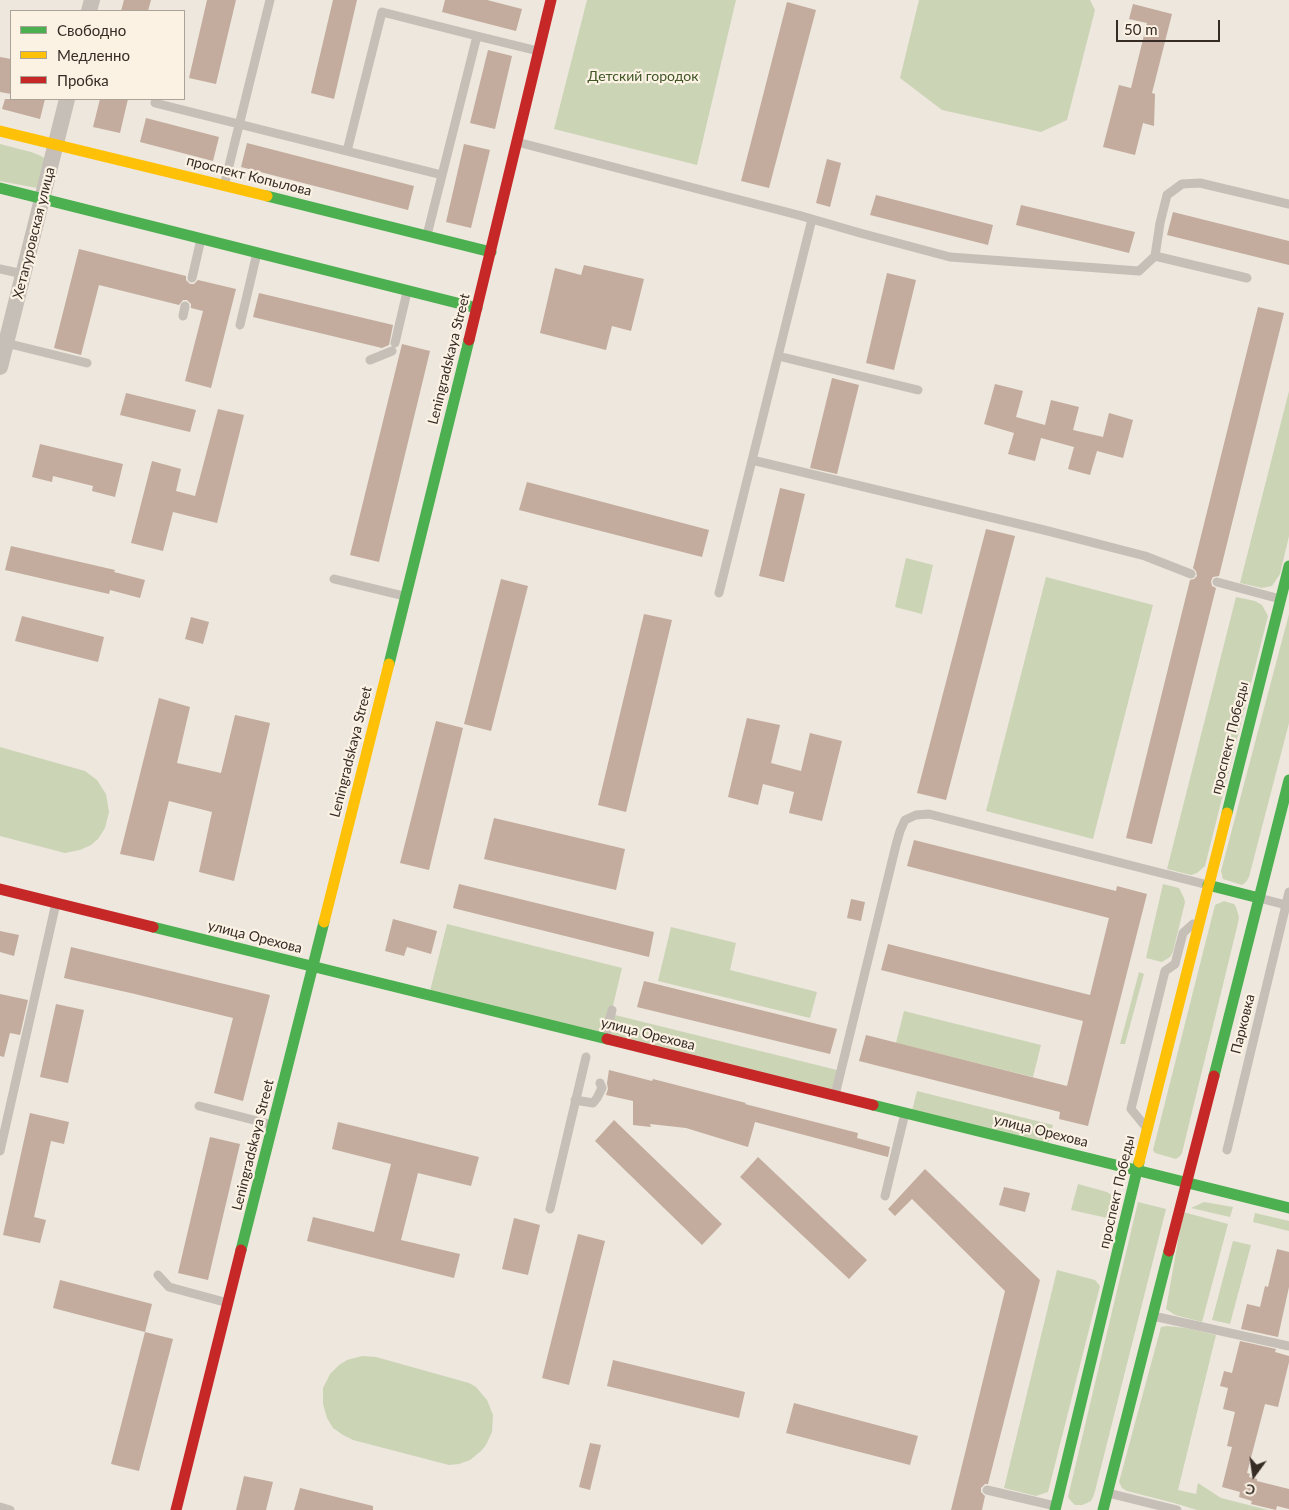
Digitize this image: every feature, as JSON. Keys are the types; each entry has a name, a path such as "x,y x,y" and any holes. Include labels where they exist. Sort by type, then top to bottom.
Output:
{"main road":[{"name":"Leningradskaya Street","path":"176,1510 478,308 551,0"},
{"name":"проспект Копылова","path":"0,131 491,252"},
{"path":"0,188 478,308"},
{"name":"проспект Победы","path":"1058,1508 1137,1170 1208,885 1285,600 1289,566"},
{"path":"1103,1510 1289,780"},
{"path":"1208,885 1259,898"},
{"name":"улица Орехова","path":"0,889 1289,1208"}],"street":[{"name":"Хетагуровская улица","path":"0,367 5,332 23,274 67,100"}],"lane":[{"path":"224,186 270,0"},
{"path":"347,151 382,12 538,51"},
{"path":"427,235 477,36"},
{"path":"156,100 155,103 442,175"},
{"path":"517,142 950,257 1139,271 1155,256 1167,195 1182,184 1200,183 1289,204"},
{"path":"719,593 812,219"},
{"path":"192,278 201,239"},
{"path":"240,325 257,253"},
{"path":"1155,256 1247,278"},
{"path":"0,268 23,274"},
{"path":"370,360 394,347 407,290"},
{"path":"5,332 87,363"},
{"path":"778,356 918,390"},
{"path":"752,460 1145,556 1191,574"},
{"path":"334,579 406,596"},
{"path":"1217,582 1285,600"},
{"path":"834,1096 898,838 905,820 916,815 929,814 1208,885"},
{"name":"Парковка","path":"1227,1150 1289,892"},
{"path":"1259,898 1286,905"},
{"path":"0,1152 56,903"},
{"path":"1147,1129 1131,1110 1165,971 1175,964 1183,933 1200,917"},
{"path":"605,1039 612,1010"},
{"path":"550,1209 586,1057"},
{"path":"575,1100 593,1103 602,1088 600,1083"},
{"path":"199,1106 273,1125"},
{"path":"885,1196 906,1113"},
{"path":"158,1275 169,1287 228,1303"},
{"path":"1152,1316 1289,1346"},
{"path":"986,1490 1058,1508"},
{"path":"1108,1493 1177,1510"},
{"path":"0,1507 10,1510"}],"green space":[{"name":"Детский городок","path":"587,0 736,0 697,165 554,129"},
{"path":"919,0 1090,0 1095,10 1067,120 1041,132 942,110 900,78"},
{"path":"0,144 31,152 46,159 37,188 0,181"},
{"path":"1289,391 1289,536 1280,574 1272,586 1262,588 1240,583"},
{"path":"906,558 933,565 922,614 895,607"},
{"path":"1046,577 1153,605 1093,839 986,811"},
{"path":"1236,597 1255,601 1262,605 1268,616 1205,866 1197,873 1191,875 1167,869"},
{"path":"1289,614 1289,723 1249,877 1242,885 1223,879 1221,871"},
{"path":"0,747 85,771 97,780 106,794 109,812 105,828 98,839 80,850 65,853 0,836"},
{"path":"1163,884 1179,888 1185,902 1173,952 1170,957 1162,962 1146,958"},
{"path":"1224,901 1234,904 1236,907 1239,917 1238,923 1182,1153 1176,1159 1155,1153 1153,1150 1215,905"},
{"path":"447,924 622,968 611,1014 837,1070 832,1091 429,995"},
{"path":"671,927 736,943 730,970 817,992 810,1018 658,981"},
{"path":"1139,972 1144,974 1125,1044 1120,1044"},
{"path":"904,1011 1041,1045 1033,1077 896,1043"},
{"path":"917,1091 1053,1125 1048,1144 912,1111"},
{"path":"1078,1184 1107,1192 1116,1198 1118,1201 1115,1218 1112,1219 1071,1210"},
{"path":"1138,1202 1166,1209 1094,1495 1091,1501 1082,1505 1075,1505 1068,1497"},
{"path":"1204,1202 1233,1207 1230,1217 1191,1208"},
{"path":"1183,1212 1228,1224 1202,1322 1175,1315 1166,1309"},
{"path":"1255,1213 1289,1221 1289,1231 1253,1222"},
{"path":"1233,1241 1251,1245 1230,1324 1212,1320"},
{"path":"1057,1270 1095,1280 1100,1286 1048,1492 1036,1496 1004,1488"},
{"path":"1167,1326 1216,1335 1178,1490 1196,1494 1198,1483 1221,1498 1268,1510 1197,1510 1122,1488 1119,1482 1161,1327"},
{"path":"362,1356 376,1357 469,1383 476,1387 487,1400 493,1415 492,1432 486,1445 470,1460 449,1465 353,1440 333,1428 327,1418 323,1404 323,1388 330,1374 339,1365 347,1360"}],"building":[{"path":"124,0 151,0 148,10 121,10"},
{"path":"207,0 236,0 216,84 189,78"},
{"path":"333,0 357,0 334,99 311,93"},
{"path":"445,0 487,0 522,9 516,31 442,12"},
{"path":"787,2 816,10 769,188 741,181"},
{"path":"1133,4 1172,14 1152,93 1155,94 1154,126 1143,123 1135,155 1103,147 1119,85 1131,88 1147,23 1129,19"},
{"path":"488,50 512,56 495,129 470,123"},
{"path":"0,57 10,59 10,94 0,92"},
{"path":"5,99 45,100 40,119 2,109"},
{"path":"100,100 128,100 120,133 93,127"},
{"path":"146,118 219,137 213,161 140,142"},
{"path":"247,143 414,186 408,210 241,167"},
{"path":"464,144 490,150 471,228 446,222"},
{"path":"827,159 841,163 830,207 816,203"},
{"path":"876,195 993,225 988,245 870,215"},
{"path":"1021,205 1135,232 1129,253 1016,225"},
{"path":"1173,212 1289,241 1289,265 1167,235"},
{"path":"79,249 186,276 186,280 190,284 194,284 198,280 236,289 211,388 185,381 203,311 191,308 191,304 187,300 183,300 179,305 99,285 81,355 54,348"},
{"path":"584,265 644,279 631,331 612,326 606,350 540,333 555,268 581,275"},
{"path":"887,273 916,280 894,370 866,363"},
{"path":"259,293 393,325 389,345 382,348 253,317"},
{"path":"1258,307 1284,313 1219,576 1213,577 1211,581 1212,586 1216,588 1152,844 1126,838 1190,580 1197,576 1193,568"},
{"path":"402,344 430,351 379,562 350,555"},
{"path":"832,378 859,385 837,474 810,468"},
{"path":"995,384 1023,391 1016,417 1045,425 1051,400 1079,407 1073,430 1103,437 1109,413 1133,420 1123,458 1097,451 1090,475 1068,469 1074,447 1041,438 1035,461 1008,454 1014,433 984,424"},
{"path":"126,393 196,410 190,432 120,415"},
{"path":"218,409 244,415 217,523 173,512 163,551 131,543 152,461 181,469 176,491 195,496"},
{"path":"40,444 123,464 115,497 92,491 93,486 53,476 52,482 32,477"},
{"path":"527,482 709,530 702,557 519,510"},
{"path":"780,488 805,494 784,582 759,576"},
{"path":"986,529 1015,536 946,800 917,793"},
{"path":"11,546 115,570 114,572 145,580 140,598 110,590 109,594 5,570"},
{"path":"501,579 528,586 491,731 464,724"},
{"path":"644,614 672,620 626,812 598,805"},
{"path":"22,616 104,637 98,662 15,641"},
{"path":"191,617 209,622 203,644 185,639"},
{"path":"159,698 190,707 177,763 221,773 235,715 270,723 234,881 199,872 212,812 169,801 154,861 120,854"},
{"path":"747,718 780,725 771,763 801,771 810,733 842,741 822,821 789,813 794,792 763,784 758,805 728,797"},
{"path":"436,721 463,728 429,870 400,863"},
{"path":"494,818 625,849 616,890 484,859"},
{"path":"914,840 1116,891 1117,886 1147,894 1088,1126 1059,1119 1060,1112 859,1061 866,1035 1067,1086 1083,1021 881,970 888,944 1090,995 1109,918 907,866"},
{"path":"459,884 654,932 649,957 453,908"},
{"path":"851,899 865,902 861,921 847,918"},
{"path":"393,919 437,931 431,954 407,947 404,956 385,951"},
{"path":"0,931 19,935 14,956 0,952"},
{"path":"71,947 270,995 243,1101 214,1093 233,1018 64,978"},
{"path":"644,981 837,1029 830,1054 637,1007"},
{"path":"0,994 28,1000 20,1035 10,1033 4,1057 0,1056"},
{"path":"56,1004 84,1010 68,1083 40,1077"},
{"path":"609,1070 652,1081 653,1079 858,1133 857,1138 890,1147 888,1157 755,1122 748,1147 686,1128 650,1124 651,1127 633,1125 633,1101 606,1095"},
{"path":"30,1113 69,1122 64,1144 51,1141 34,1217 46,1220 40,1243 3,1235"},
{"path":"614,1120 722,1224 702,1245 595,1141"},
{"path":"338,1122 479,1157 471,1186 418,1173 401,1240 460,1254 454,1278 307,1241 313,1217 374,1232 391,1164 332,1149"},
{"path":"210,1137 240,1144 208,1280 178,1273"},
{"path":"758,1157 867,1260 849,1279 740,1177"},
{"path":"925,1169 1040,1280 988,1484 981,1488 981,1492 985,1496 982,1510 951,1510 1005,1291 912,1199 895,1216 888,1209"},
{"path":"1004,1187 1030,1193 1025,1212 999,1205"},
{"path":"514,1218 540,1225 528,1275 502,1269"},
{"path":"578,1234 605,1241 569,1385 542,1378"},
{"path":"1277,1249 1289,1252 1289,1287 1278,1337 1241,1329 1247,1304 1260,1307 1265,1286 1268,1287"},
{"path":"60,1280 152,1304 145,1332 53,1308"},
{"path":"145,1332 173,1339 139,1471 111,1464"},
{"path":"1240,1341 1276,1349 1275,1352 1289,1356 1278,1407 1265,1404 1247,1473 1250,1474 1249,1477 1257,1479 1257,1481 1289,1489 1289,1509 1277,1506 1276,1510 1251,1504 1252,1501 1239,1497 1240,1492 1222,1487 1232,1447 1227,1446 1235,1412 1223,1409 1228,1388 1220,1386 1224,1371 1232,1373"},
{"path":"613,1360 745,1392 739,1418 607,1386"},
{"path":"794,1403 918,1436 910,1465 786,1433"},
{"path":"590,1443 601,1445 590,1490 579,1487"},
{"path":"244,1476 273,1482 266,1510 236,1510"},
{"path":"300,1488 373,1506 373,1510 294,1510"}],"traffic: fast":[{"path":"0,188 477,308"},
{"path":"267,196 491,252"},
{"path":"389,664 469,340"},
{"path":"1227,813 1289,566"},
{"path":"1214,1076 1289,780"},
{"path":"1208,885 1259,898"},
{"path":"241,1250 324,922"},
{"path":"153,927 607,1039"},
{"path":"873,1105 1289,1208"},
{"path":"1055,1510 1139,1162"},
{"path":"1103,1510 1169,1251"}],"traffic: slow":[{"path":"0,131 267,196"},
{"path":"324,922 389,664"},
{"path":"1139,1162 1227,813"}],"traffic: jam":[{"path":"469,340 551,0"},
{"path":"0,889 153,927"},
{"path":"607,1039 873,1105"},
{"path":"1169,1251 1214,1076"},
{"path":"176,1510 241,1250"}]}
